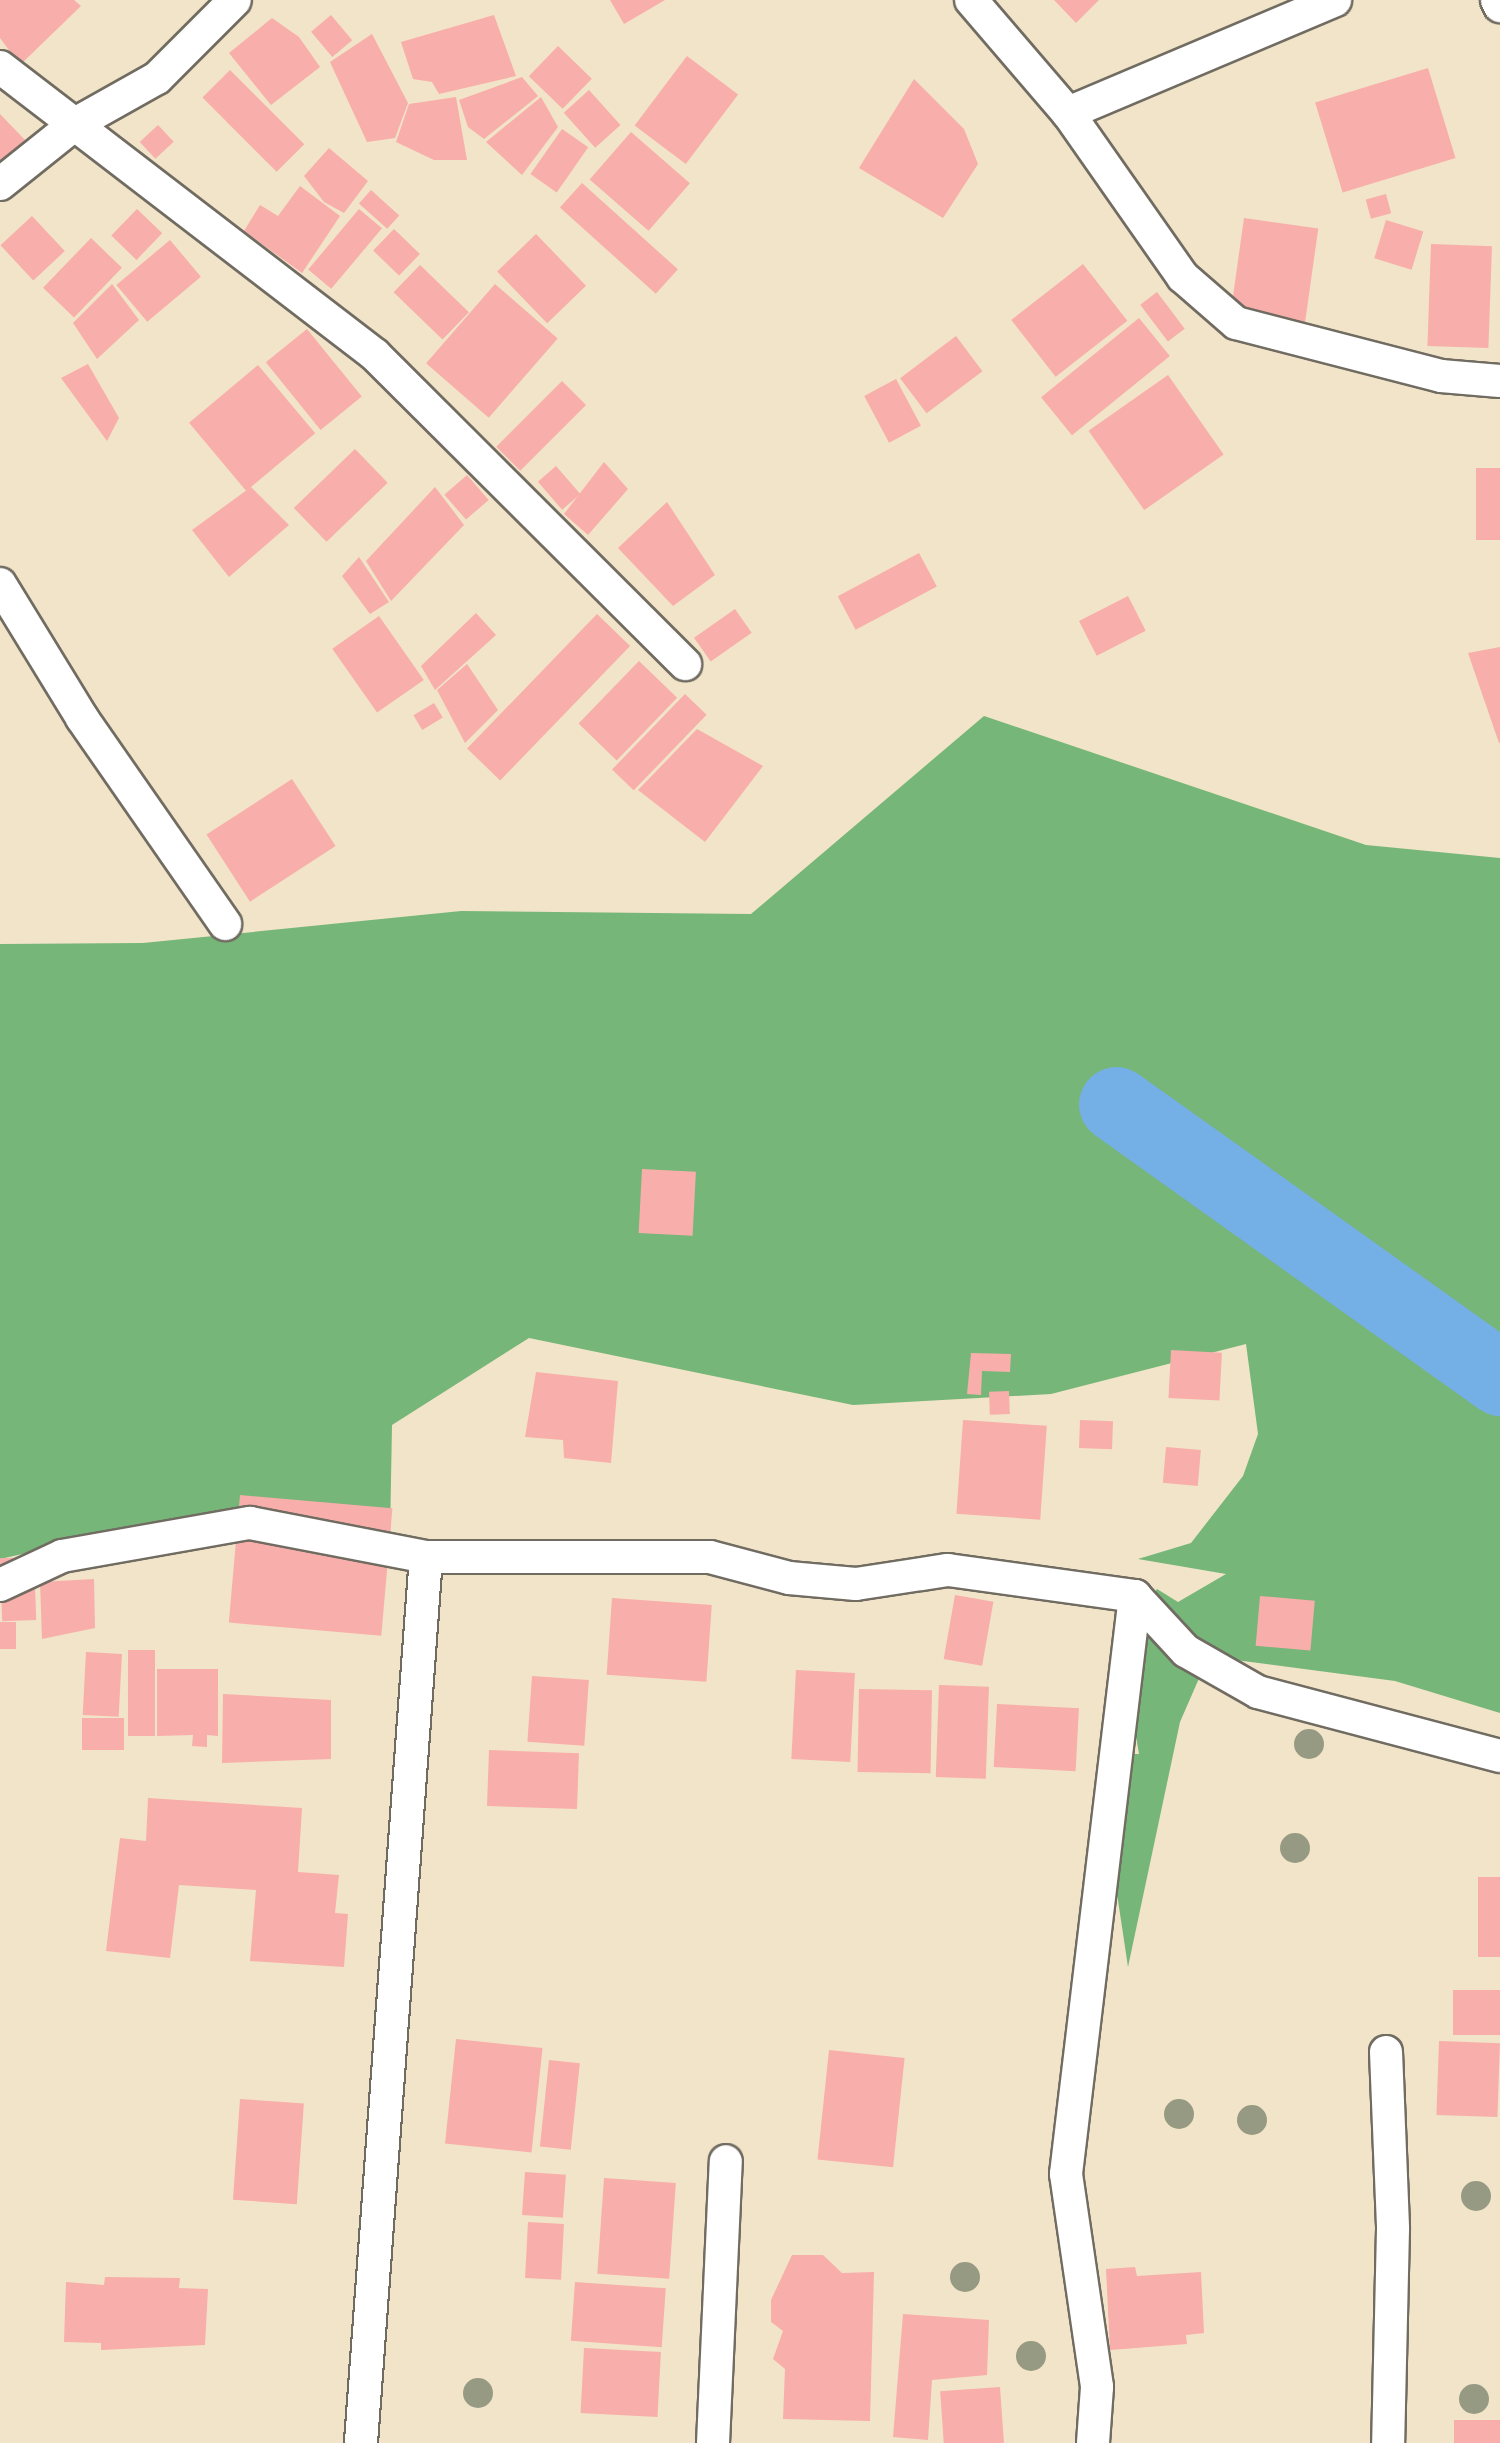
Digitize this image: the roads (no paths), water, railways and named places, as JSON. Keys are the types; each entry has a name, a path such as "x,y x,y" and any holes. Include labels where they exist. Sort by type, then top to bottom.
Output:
{"street":[{"path":"0,184 75,124 156,78 235,0"},
{"path":"971,0 1068,113 1183,277 1236,322 1441,376 1500,381"},
{"path":"1068,113 1335,0"},
{"path":"0,67 374,355 685,664"},
{"path":"0,584 82,718 225,924"},
{"path":"0,1585 62,1556 250,1523 426,1556 710,1556 789,1578 856,1584 948,1570 1134,1596 1186,1651 1258,1692 1500,1756"},
{"path":"362,2443 426,1556"},
{"path":"1093,2443 1097,2387 1066,2174 1134,1596"},
{"path":"1386,2052 1392,2229 1388,2443"},
{"path":"713,2443 726,2161"}],"waterway":[{"path":"1116,1104 1500,1378"}]}
